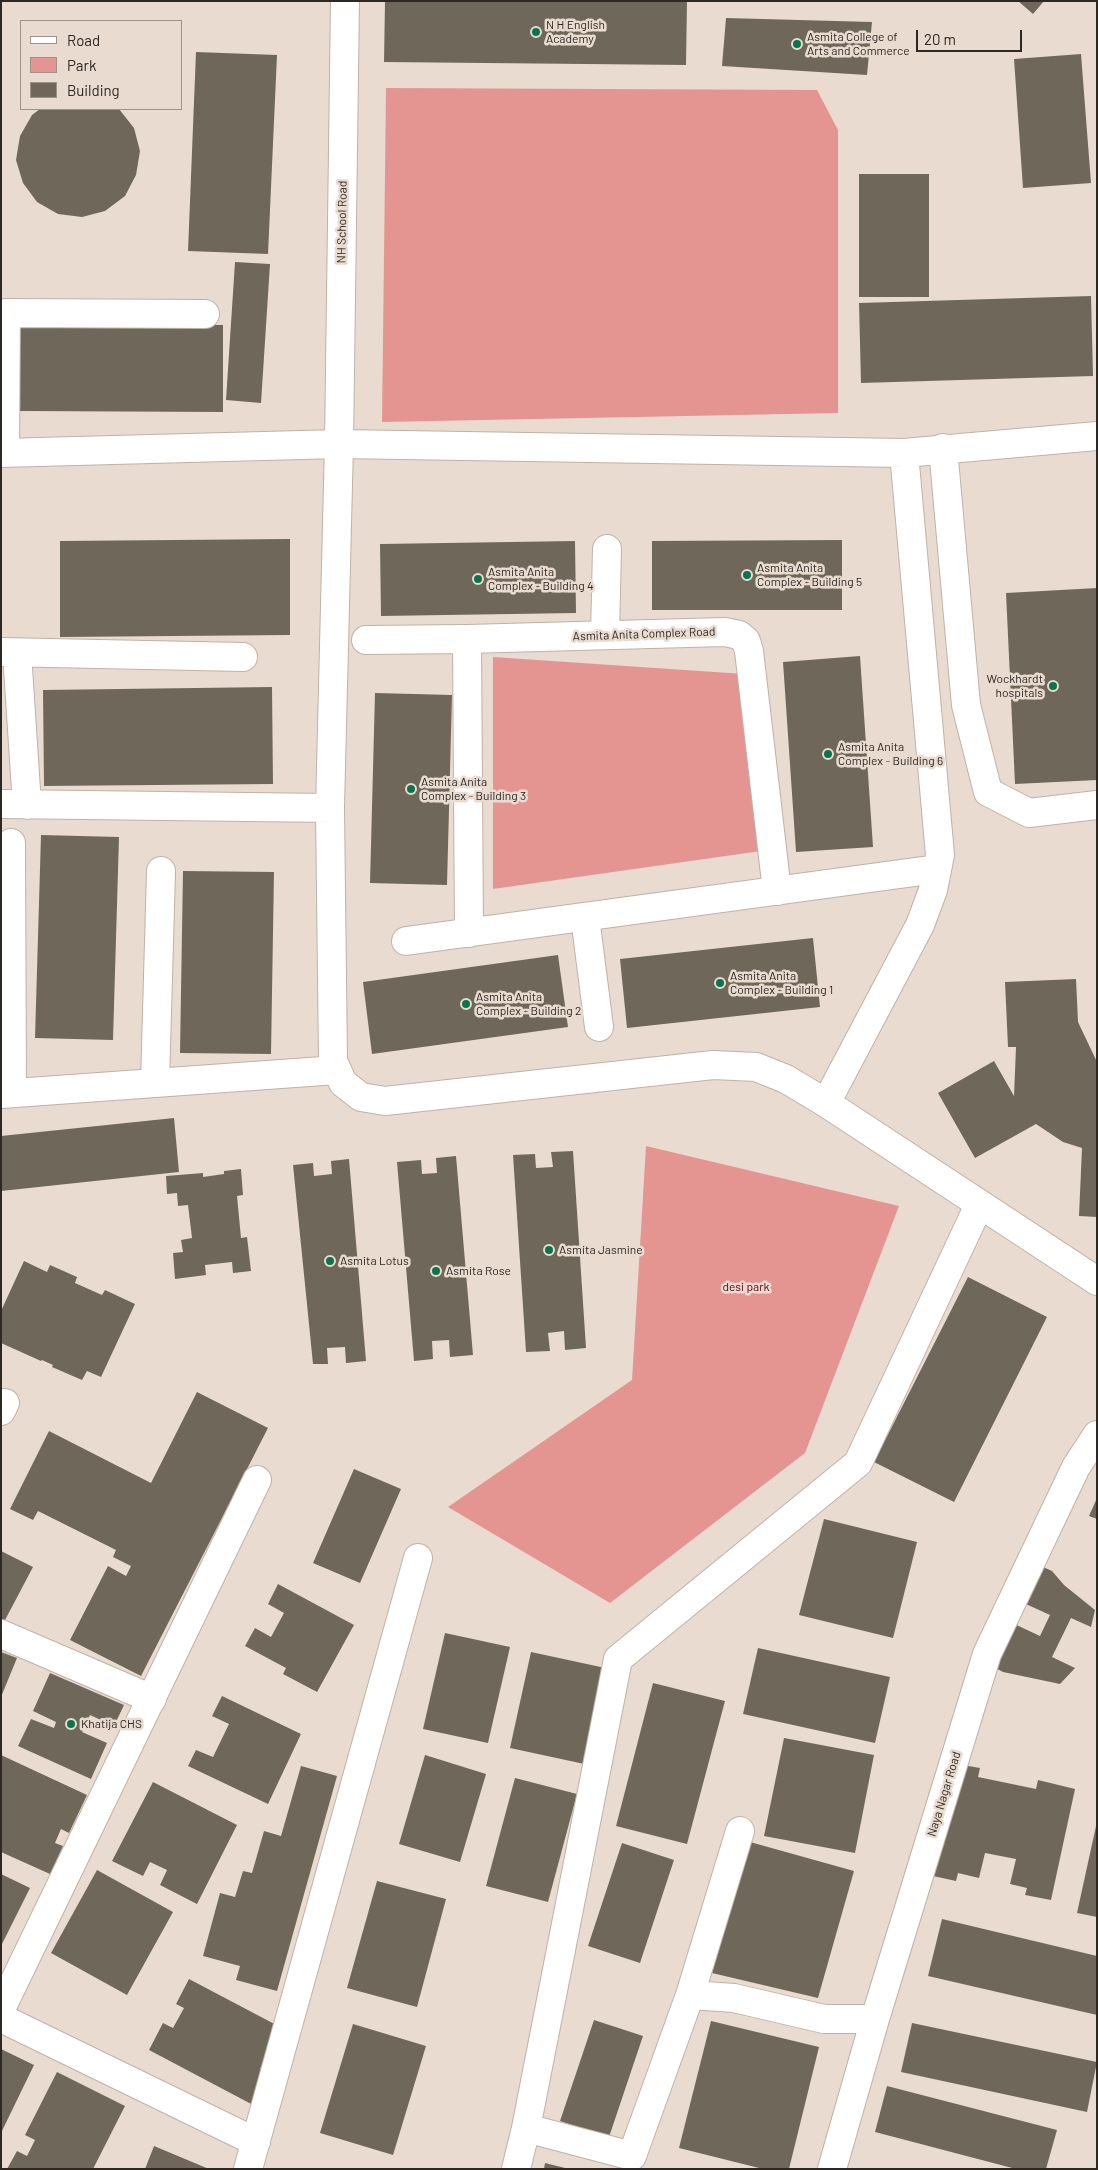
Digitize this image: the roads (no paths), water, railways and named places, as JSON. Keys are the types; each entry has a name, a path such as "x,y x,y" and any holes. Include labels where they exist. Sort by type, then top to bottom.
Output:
{"street":[{"name":"NH School Road","path":"337,1070 333,1061 330,808 339,444 345,1"},
{"path":"205,314 4,312 3,453 339,444 904,453 943,448 1097,436"},
{"path":"943,448 966,705 988,792 1029,813 1097,805"},
{"path":"826,1103 920,925 933,890 940,855 904,453"},
{"path":"605,636 607,549"},
{"name":"Asmita Anita Complex Road","path":"366,640 467,640 725,632 738,635 746,641 749,651 776,891"},
{"path":"467,640 469,933"},
{"path":"243,657 9,653 14,805 330,808"},
{"path":"11,843 7,1094 337,1070 343,1083 361,1097 385,1101 713,1065 756,1067 786,1079 826,1103 1097,1281"},
{"path":"406,941 937,869"},
{"path":"155,1083 161,871"},
{"path":"585,917 599,1027"},
{"path":"516,2169 526,2128 618,1659 858,1464 979,1205"},
{"name":"Naya Nagar Road","path":"832,2169 875,2019 987,1654 1076,1466 1097,1435"},
{"path":"1,2009 257,1480"},
{"path":"248,2169 418,1558"},
{"path":"1,1634 152,1699"},
{"path":"526,2128 632,2156 690,1995 740,1831"},
{"path":"690,1995 734,1998 824,2019 875,2019"},
{"path":"1,2018 256,2142"}],"place":[{"name":"N H English Academy","path":"536,32"},
{"name":"Asmita College of Arts and Commerce","path":"797,44"},
{"name":"Asmita Anita Complex - Building 5","path":"747,575"},
{"name":"Asmita Anita Complex - Building 4","path":"478,579"},
{"name":"Wockhardt hospitals","path":"1053,686"},
{"name":"Asmita Anita Complex - Building 6","path":"828,754"},
{"name":"Asmita Anita Complex - Building 3","path":"411,789"},
{"name":"Asmita Anita Complex - Building 1","path":"720,983"},
{"name":"Asmita Anita Complex - Building 2","path":"466,1004"},
{"name":"Asmita Jasmine","path":"549,1250"},
{"name":"Asmita Lotus","path":"330,1261"},
{"name":"Asmita Rose","path":"436,1271"},
{"name":"Khatija CHS","path":"71,1724"}],"park label":[{"name":"desi park","path":"746,1287"}]}
